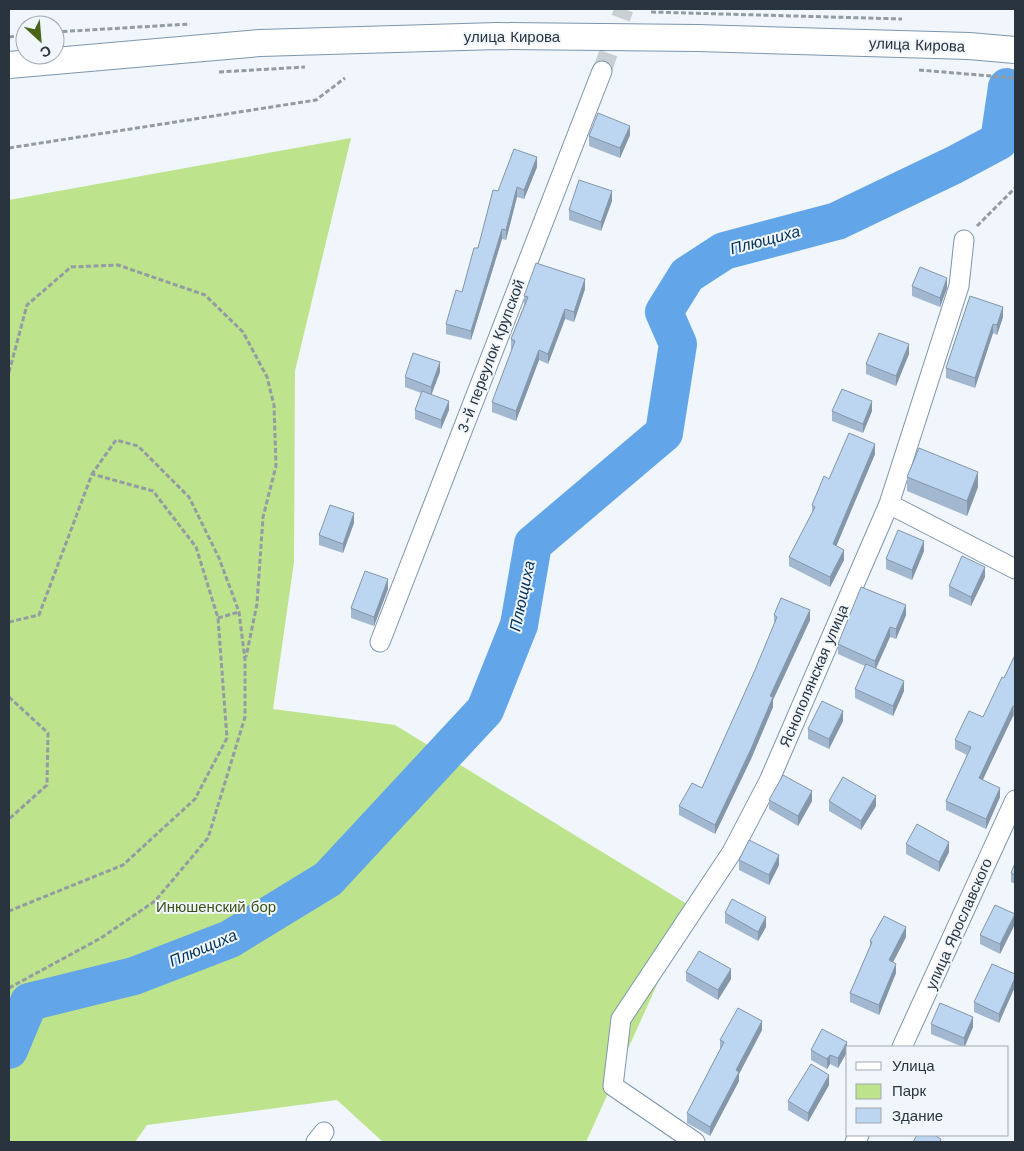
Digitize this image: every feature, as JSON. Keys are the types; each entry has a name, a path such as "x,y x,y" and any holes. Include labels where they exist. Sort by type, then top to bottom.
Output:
{"main road":[{"name":"улица Кирова","path":"9,65 260,43 498,36 707,38 969,46 1015,50"}],"street":[{"name":"3-й переулок Крупской","path":"380,642 602,71"},
{"name":"Яснополянская улица","path":"694,1142 613,1086 621,1018 732,852 769,781 888,504 959,286 964,240"},
{"path":"888,504 1015,569"},
{"name":"улица Ярославского","path":"902,1046 1015,800"}],"path":[{"path":"211,73 310,67"},
{"path":"917,70 1015,78"},
{"path":"9,148 316,100 345,78"},
{"path":"964,240 1015,188"},
{"path":"9,372 27,305 71,267 118,265 205,295 243,332 268,377 274,405 276,466 263,517 257,604 245,660"},
{"path":"9,622 39,615 92,474 116,440 138,446 188,497 219,558 239,612 245,660 245,717 208,838 155,901 101,938 9,988"},
{"path":"9,911 123,865 195,799 227,738 218,618 196,547 153,491 92,474"},
{"path":"218,618 239,612"},
{"path":"9,697 48,733 47,785 9,819"}],"green space":[{"name":"Инюшенский бор","path":"351,138 295,371 294,562 273,709 395,725 692,907 586,1142 383,1142 337,1100 147,1125 135,1142 9,1142 9,200"}],"building":[{"path":"598,113 630,126 620,148 589,136"},
{"path":"514,149 537,157 524,190 517,187 506,230 502,229 471,331 446,324 456,290 462,292 474,248 478,248 493,190 498,191"},
{"path":"579,180 612,191 601,222 569,210"},
{"path":"536,263 585,279 574,312 565,309 548,354 539,350 516,411 492,402 515,341 511,339 528,297 524,296"},
{"path":"920,267 947,278 940,298 912,286"},
{"path":"970,296 1003,307 997,325 993,324 975,378 946,368"},
{"path":"879,333 909,344 896,376 866,364"},
{"path":"413,353 440,362 431,387 405,377"},
{"path":"842,389 872,401 863,424 832,411"},
{"path":"422,391 449,401 441,420 415,410"},
{"path":"849,433 875,444 833,544 844,550 830,577 789,557 815,507 812,505 824,476 829,479"},
{"path":"919,448 978,472 967,501 907,477"},
{"path":"330,505 354,513 343,544 319,535"},
{"path":"898,530 924,541 912,570 886,559"},
{"path":"962,556 985,567 971,597 949,586"},
{"path":"365,571 388,579 374,617 351,608"},
{"path":"861,587 906,605 896,629 890,627 875,661 838,644"},
{"path":"781,598 810,610 770,696 773,697 751,749 715,825 679,806 692,783 702,788 755,670 777,617 774,615"},
{"path":"1015,655 1015,707 1013,706 979,778 1000,788 986,819 946,801 971,747 955,740 969,711 983,717"},
{"path":"866,664 904,681 893,706 855,689"},
{"path":"822,701 843,711 829,739 808,729"},
{"path":"783,775 812,791 798,816 769,800"},
{"path":"843,777 876,796 861,821 829,801"},
{"path":"917,824 949,842 939,862 906,844"},
{"path":"749,840 779,855 769,875 739,860"},
{"path":"1015,863 1015,875 1011,873"},
{"path":"732,899 766,917 758,932 725,913"},
{"path":"995,905 1015,914 1000,944 980,935"},
{"path":"884,916 906,927 889,960 896,964 879,1005 850,993 872,942 870,941"},
{"path":"699,951 731,969 718,990 686,972"},
{"path":"992,964 1015,974 999,1014 974,1002"},
{"path":"940,1003 973,1017 964,1038 931,1024"},
{"path":"738,1008 762,1021 736,1070 739,1072 710,1127 687,1113 724,1042 720,1040"},
{"path":"822,1029 847,1042 838,1058 830,1055 827,1059 811,1050"},
{"path":"811,1064 829,1075 808,1113 788,1101"},
{"path":"916,1136 936,1136 941,1139 940,1142 913,1142"}],"waterway":[{"name":"Плющиха","path":"9,1050 29,1002 134,976 230,939 328,879 485,710 519,625 533,544 664,433 678,344 664,312 687,275 724,251 837,221 954,165 999,141 1007,87"}],"tunnel":[{"path":"602,71 624,9"}]}
